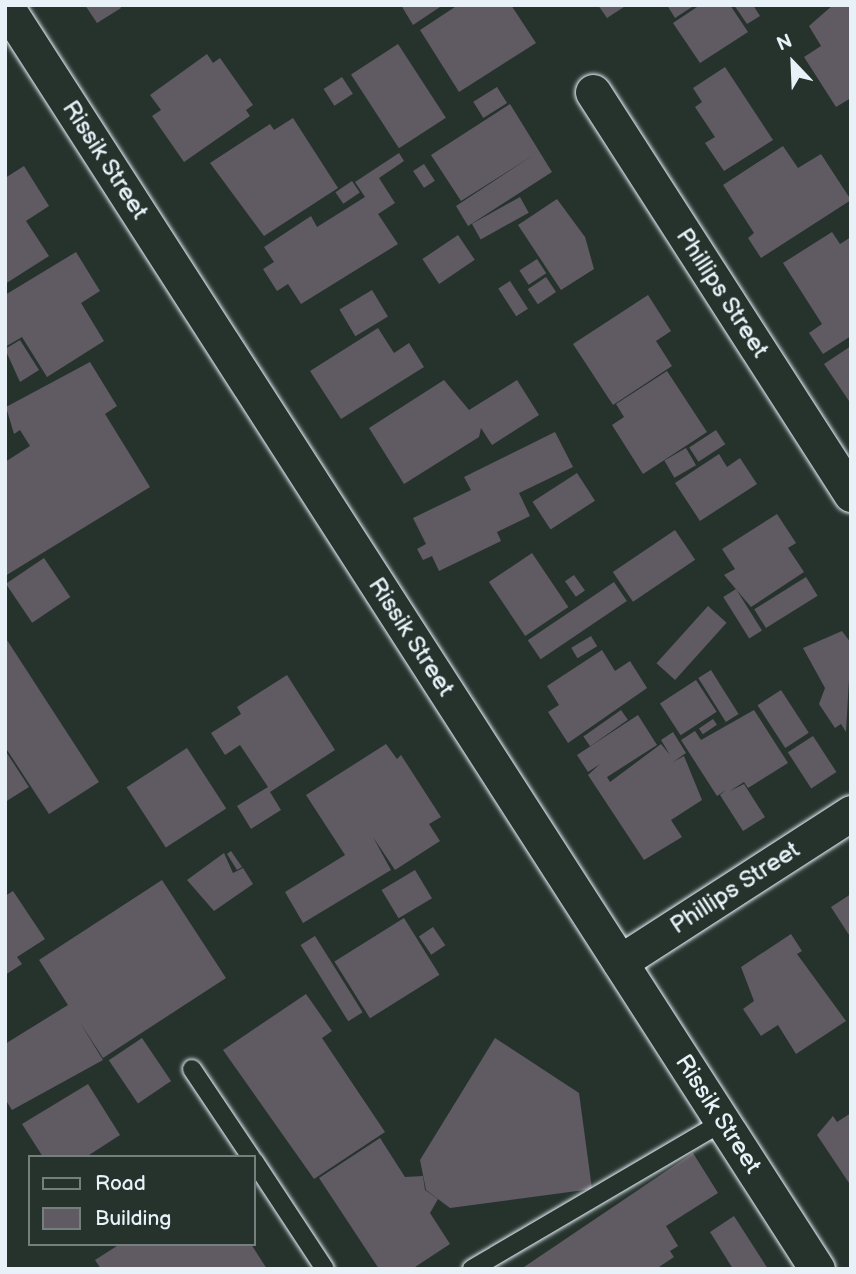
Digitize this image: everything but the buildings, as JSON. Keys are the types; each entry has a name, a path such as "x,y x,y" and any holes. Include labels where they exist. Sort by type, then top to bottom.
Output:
{"street":[{"name":"Rissik Street","path":"5,5 817,1269"},
{"name":"Phillips Street","path":"593,92 851,494"},
{"name":"Phillips Street","path":"620,962 851,813"}],"lane":[{"path":"192,1069 250,1155"},
{"path":"472,1269 723,1122"},
{"path":"256,1164 325,1269"}]}
